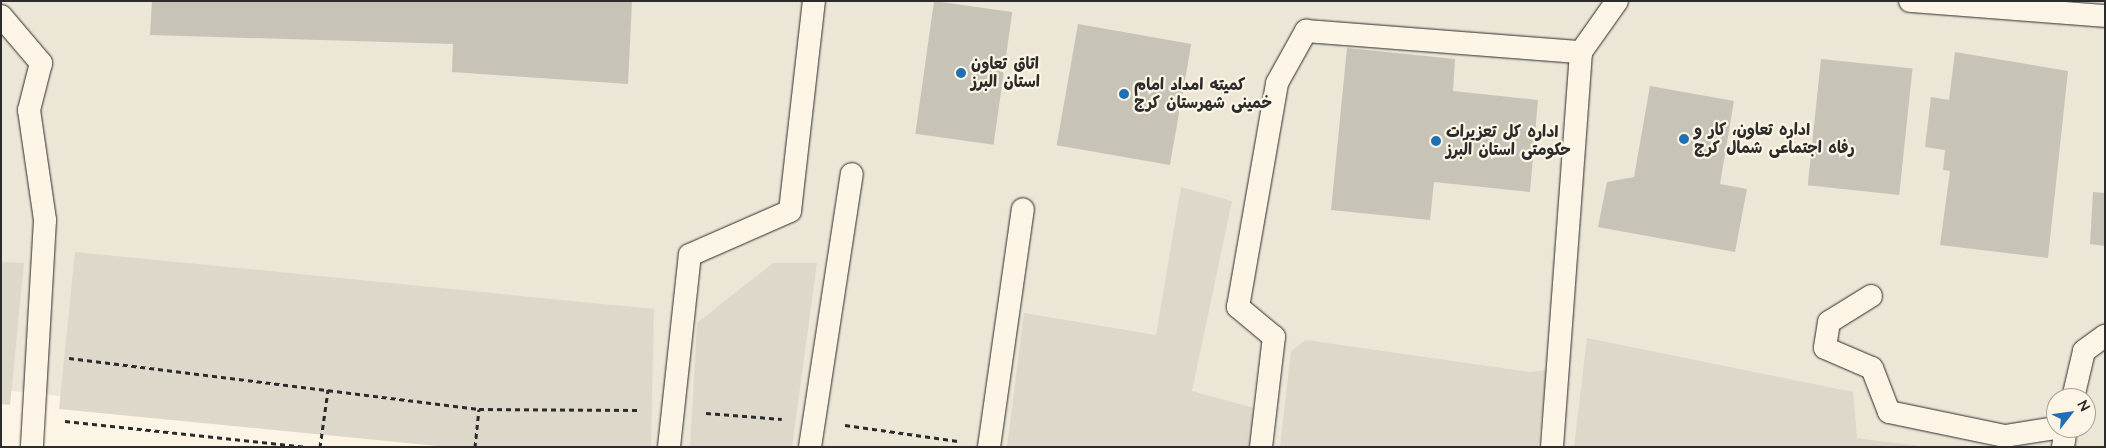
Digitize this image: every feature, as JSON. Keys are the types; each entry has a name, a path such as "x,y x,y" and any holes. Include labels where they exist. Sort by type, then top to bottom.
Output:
{"lane":[{"path":"669,447 671,410 690,255 790,211 814,1"},
{"path":"1552,447 1581,52 1617,1"},
{"path":"1910,1 2105,16"},
{"path":"1,16 41,63 29,110 45,220 39,354 32,447"},
{"path":"1261,447 1274,336 1238,307 1276,83 1306,31 1581,52"},
{"path":"810,447 852,174"},
{"path":"989,446 1023,209"},
{"path":"1871,296 1829,322 1824,348 1872,368 1889,412 2005,436 2046,430"},
{"path":"2075,388 2084,351 2105,336"}],"path":[{"path":"39,354 479,409 671,410 814,421 989,446"},
{"path":"320,447 328,390"},
{"path":"475,447 479,409"},
{"path":"58,420 310,447"}],"shaded area":[{"path":"1,1 2105,1 2105,447 555,447 1,390"},
{"path":"1181,187 1232,201 1192,391 1254,408 1249,447 1007,447 1024,313 1156,335"},
{"path":"75,252 654,309 651,447 448,447 59,409"},
{"path":"1,262 24,263 10,405 1,404"},
{"path":"773,263 817,263 792,447 690,447 697,323"},
{"path":"1587,338 1853,392 1857,438 1927,447 1574,447"},
{"path":"1306,340 1529,372 1547,370 1538,447 1280,447 1291,351"}],"building":[{"path":"152,1 632,1 628,84 452,72 453,44 150,35"},
{"name":"اتاق تعاون استان البرز","path":"934,1 1012,12 994,145 915,134"},
{"name":"کمیته امداد امام خمینی شهرستان کرج","path":"1078,24 1191,44 1170,165 1057,145"},
{"name":"اداره کل تعزیرات حکومتی استان البرز","path":"1347,48 1455,59 1453,91 1538,100 1530,192 1434,182 1430,220 1331,210"},
{"path":"1955,52 2068,71 2048,258 1940,245 1950,171 1943,170 1945,150 1925,147 1931,97 1949,100"},
{"path":"1821,59 1912,69 1899,195 1808,185"},
{"name":"اداره تعاون، کار و رفاه اجتماعی شمال کرج","path":"1650,86 1734,101 1720,184 1747,189 1735,252 1598,227 1607,182 1634,177"},
{"path":"2093,192 2105,193 2105,246 2090,244"}],"place":[{"name":"اتاق تعاون استان البرز","path":"961,73"},
{"name":"کمیته امداد امام خمینی شهرستان کرج","path":"1124,94"},
{"name":"اداره تعاون، کار و رفاه اجتماعی شمال کرج","path":"1684,139"},
{"name":"اداره کل تعزیرات حکومتی استان البرز","path":"1436,141"}]}
